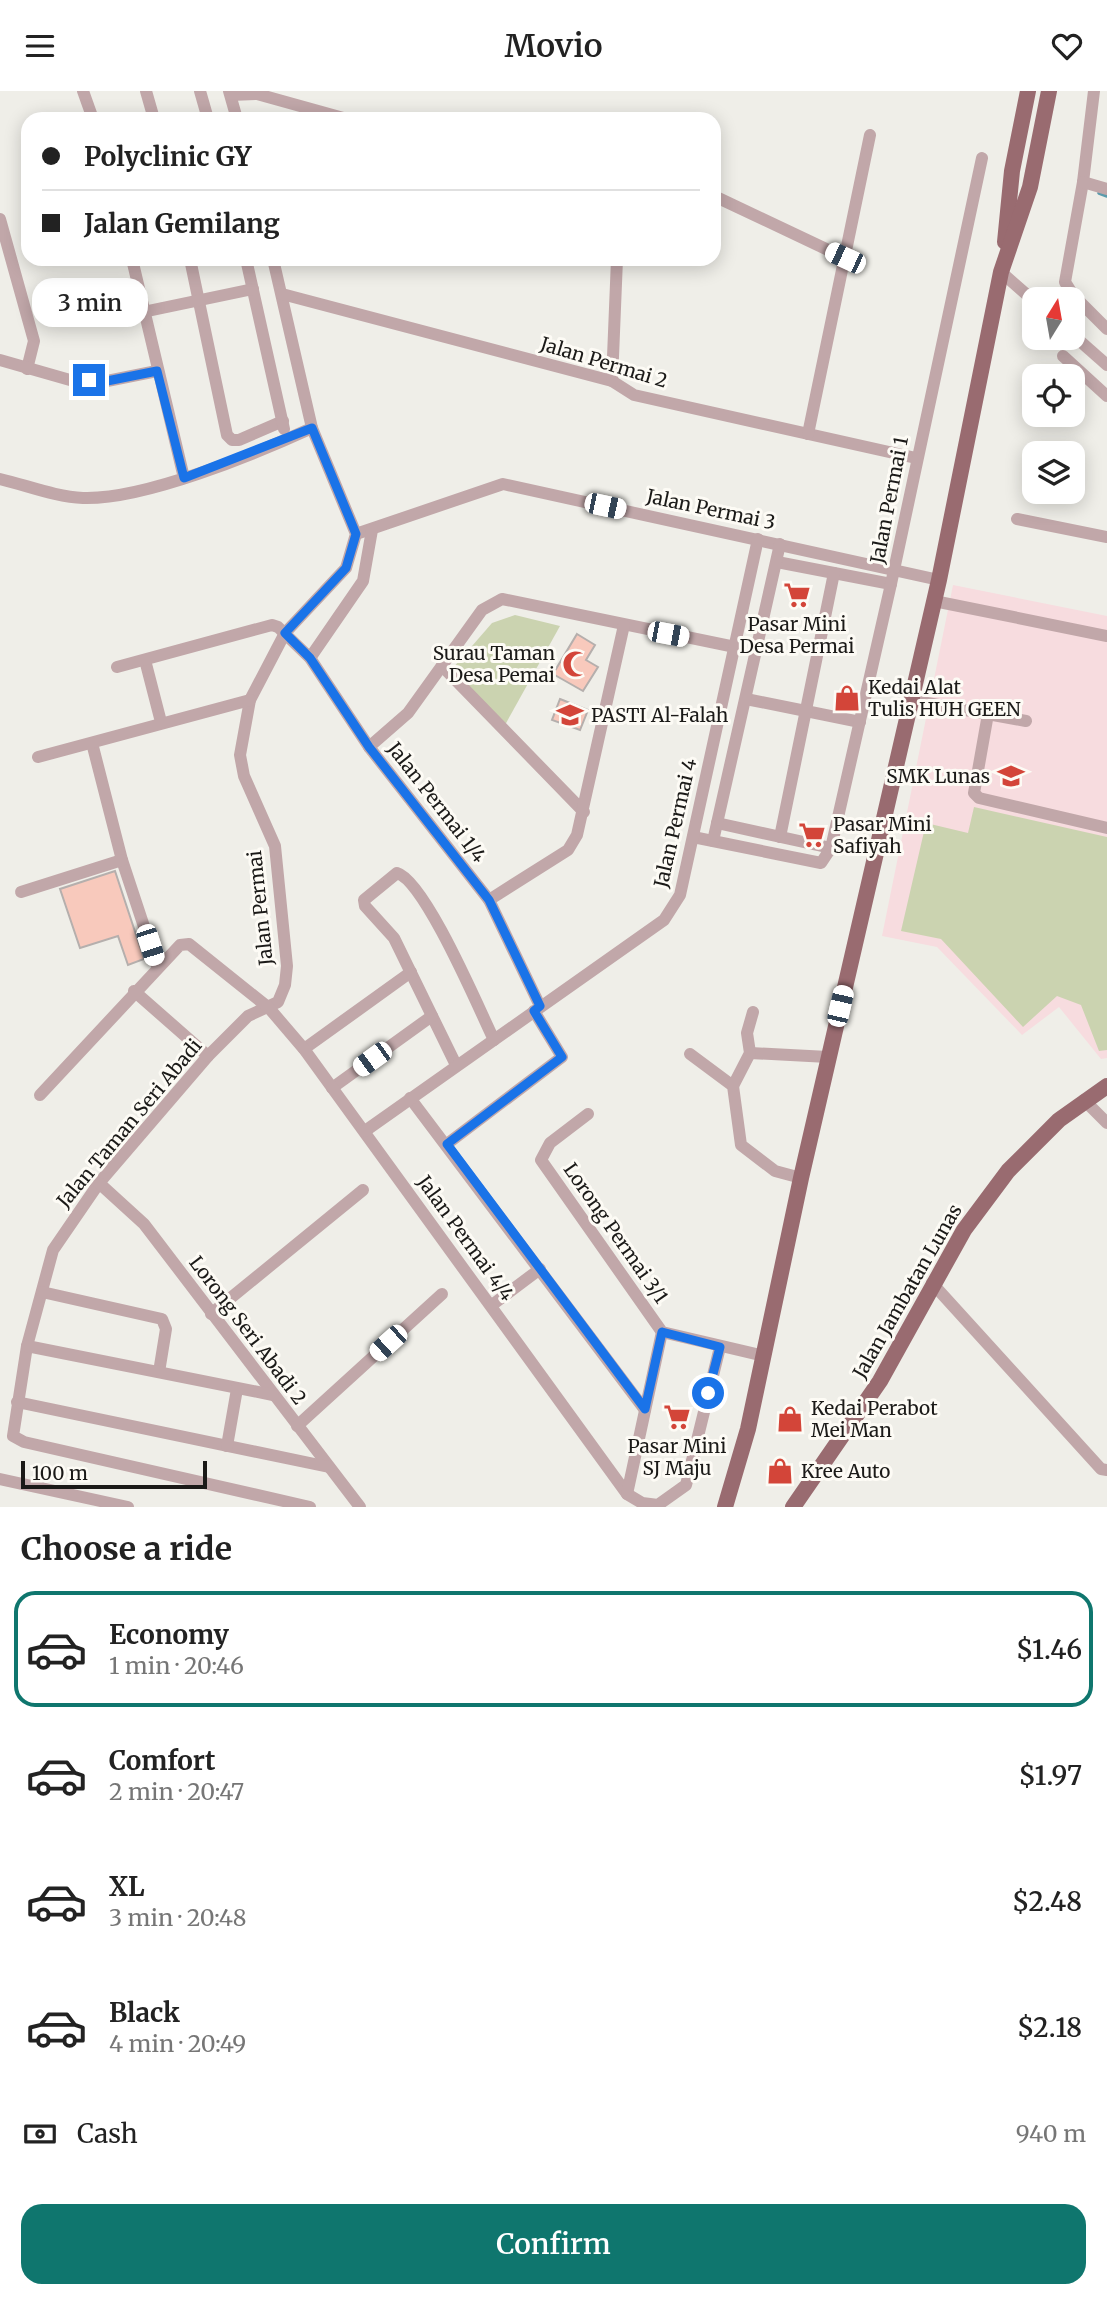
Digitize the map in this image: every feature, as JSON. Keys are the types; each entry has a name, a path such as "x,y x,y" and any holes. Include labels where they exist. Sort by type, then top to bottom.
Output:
{"main road":[{"path":"725,1507 748,1429 800,1178 939,580 1001,272 1012,171 1028,91"},
{"path":"1001,272 1030,187 1049,91"},
{"name":"Jalan Jambatan Lunas","path":"793,1507 880,1381 932,1283 964,1230 1008,1171 1059,1120 1107,1086"}],"street":[{"path":"83,91 90,112"},
{"path":"146,91 152,112"},
{"path":"200,91 206,112"},
{"path":"1094,91 1083,182 1065,282 1073,295 1107,328"},
{"path":"235,112 230,93 257,94 322,112"},
{"path":"807,435 870,135"},
{"name":"Jalan Permai 1","path":"831,848 891,584 982,158"},
{"path":"1083,182 1107,189"},
{"path":"721,199 845,258"},
{"path":"1,225 34,341 27,369"},
{"path":"134,266 184,478"},
{"path":"192,266 228,435 232,440 239,440 283,421"},
{"path":"248,266 286,439"},
{"path":"275,266 312,428 356,534"},
{"path":"612,381 617,266"},
{"path":"1001,272 1022,290"},
{"path":"144,312 253,289"},
{"name":"Jalan Permai 2","path":"282,294 612,381 634,395 916,459"},
{"path":"1085,346 1104,363 1088,379"},
{"path":"1063,356 1107,396"},
{"path":"0,360 70,380 107,381 157,371"},
{"path":"0,479 79,498 111,498 184,478 312,428"},
{"name":"Jalan Permai 3","path":"356,534 503,484 939,580"},
{"path":"1017,519 1107,537"},
{"path":"310,658 363,581 372,530"},
{"name":"Jalan Permai","path":"269,1008 278,1002 285,985 287,966 275,846 244,776 240,755 250,700 285,633 346,568 356,534"},
{"name":"Jalan Permai 4","path":"365,1131 664,920 680,895 758,539"},
{"path":"713,841 780,544"},
{"path":"777,562 891,584"},
{"path":"780,837 834,573"},
{"path":"369,747 408,713 482,610 502,599 735,647"},
{"path":"934,601 1107,636"},
{"path":"117,667 272,625 285,633"},
{"path":"489,900 568,850 584,812 624,625"},
{"name":"Jalan Permai 1/4","path":"285,633 310,658 369,747 489,900 562,1057 447,1144"},
{"path":"145,660 161,722"},
{"path":"442,666 584,812"},
{"path":"746,699 860,722"},
{"path":"38,757 250,700"},
{"path":"911,700 1027,721"},
{"path":"988,714 974,793 979,798 1107,828"},
{"path":"40,1095 157,967 122,860 92,743"},
{"path":"693,837 821,863 831,848 717,823"},
{"path":"21,891 122,860"},
{"path":"456,1065 394,938 365,906 364,900 397,873 407,880 432,912 494,1039"},
{"name":"Jalan Permai 4/4","path":"157,967 180,945 189,944 269,1008 304,1049 365,1131 628,1494"},
{"path":"304,1049 411,972"},
{"path":"134,991 208,1056"},
{"name":"Jalan Taman Seri Abadi","path":"269,1008 247,1016 208,1056 99,1183 53,1250 27,1346 13,1436 18,1440 310,1507"},
{"path":"753,1012 747,1033 750,1053 733,1086 741,1145 775,1171 800,1178"},
{"path":"332,1088 432,1016"},
{"path":"750,1053 828,1057"},
{"path":"690,1054 733,1086"},
{"path":"410,1098 645,1409"},
{"path":"1084,1100 1107,1123"},
{"name":"Lorong Permai 3/1","path":"588,1114 550,1143 541,1160 662,1332 764,1356"},
{"name":"Lorong Seri Abadi 2","path":"99,1183 144,1224 356,1506"},
{"path":"211,1314 363,1190"},
{"path":"492,1305 540,1269"},
{"path":"932,1283 1031,1395 1101,1469 1107,1471"},
{"path":"42,1292 162,1319 166,1329 159,1372"},
{"path":"297,1426 442,1294"},
{"path":"662,1332 628,1494 642,1503 658,1505 686,1485 720,1347"},
{"path":"27,1346 273,1395"},
{"path":"227,1446 237,1389"},
{"path":"17,1402 329,1467"},
{"path":"0,1479 128,1507"}],"shaded area":[{"name":"SMK Lunas","path":"953,585 1107,616 1107,1058 1101,1059 1059,1007 1022,1035 937,947 882,936"}],"green space":[{"path":"515,615 560,626 505,725 452,669 492,623"},
{"path":"974,807 1107,837 1107,1050 1099,1051 1081,1005 1057,996 1023,1027 941,939 901,931 926,823 968,833"}],"building":[{"name":"Surau Taman Desa Pemai","path":"577,634 595,645 586,660 598,667 583,691 553,674"},
{"name":"PASTI Al-Falah","path":"560,699 588,710 580,730 552,720"},
{"path":"115,871 144,959 128,965 118,936 80,948 60,889"}],"waterway":[{"path":"1099,193 1107,196"}],"place":[{"name":"Pasar Mini Desa Permai","path":"797,595"},
{"name":"Surau Taman Desa Pemai","path":"576,664"},
{"name":"Kedai Alat Tulis HUH GEEN","path":"847,698"},
{"name":"PASTI Al-Falah","path":"570,715"},
{"name":"SMK Lunas","path":"1011,776"},
{"name":"Pasar Mini Safiyah","path":"812,835"},
{"name":"Pasar Mini SJ Maju","path":"677,1417"},
{"name":"Kedai Perabot Mei Man","path":"790,1419"},
{"name":"Kree Auto","path":"780,1471"}],"route":[{"path":"89,380 107,381 157,371 184,478 312,428 356,534 346,568 285,633 310,658 369,747 489,900 540,1006 534,1011 562,1057 447,1144 645,1409 662,1332 720,1347 708,1393"}]}
